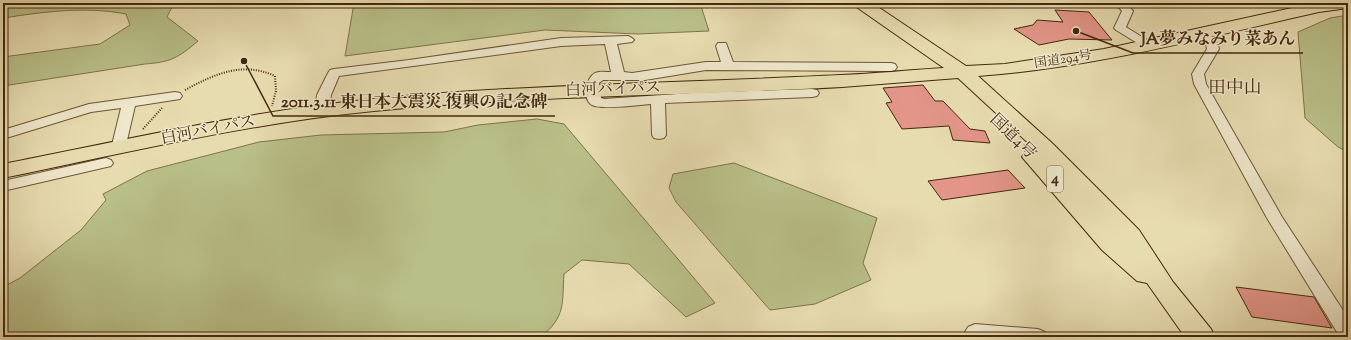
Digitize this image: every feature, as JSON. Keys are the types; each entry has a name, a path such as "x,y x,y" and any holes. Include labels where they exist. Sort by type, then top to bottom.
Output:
{"highway":[{"name":"国道4号","path":"845,3 910,48 983,109 1045,169 1111,244 1164,289"},
{"name":"国道4号","path":"861,3 963,73 1046,148 1130,236 1164,289 1201,337"},
{"name":"国道294号","path":"942,74 1005,69 1073,59 1319,7 1348,3"},
{"name":"白河バイパス","path":"3,171 112,156 224,127 322,111 427,100 593,90 841,81 942,74"}],"street":[{"path":"1120,3 1128,11 1120,28 1146,44"},
{"path":"1198,33 1210,41 1213,45 1213,49 1198,74 1200,84 1275,218 1348,334"},
{"path":"322,111 324,95 334,73 409,64 499,50 584,40 628,40"},
{"path":"610,40 618,75"},
{"path":"722,46 728,66"},
{"path":"812,93 597,102 594,99 593,82 599,76 645,76 706,66 891,67"},
{"path":"3,135 89,108 175,96"},
{"path":"658,99 659,135"},
{"path":"3,186 112,156 129,102"},
{"path":"975,332 1038,337"}],"path":[{"path":"146,131 141,132 149,120 175,96 200,81 235,70 251,69 266,71 275,76 276,96 270,109"}],"green space":[{"path":"3,3 174,3 167,17 198,41 174,58 161,62 3,86 3,57 100,44 130,25 126,14 95,10 49,12 3,18"},
{"path":"354,3 700,3 709,31 638,34 545,30 345,56"},
{"path":"1348,15 1348,152 1338,147 1305,118 1298,32 1330,18"},
{"path":"537,119 564,124 715,303 686,317 629,264 582,260 564,274 562,302 559,316 555,323 541,337 3,337 3,287 20,278 81,230 106,200 103,194 147,171 259,142 321,135 444,132 478,125"},
{"path":"734,163 877,218 863,263 871,280 815,304 770,310 676,202 669,188 673,174"}],"building":[{"path":"1055,10 1089,12 1112,40 1069,39 1039,45 1014,29 1033,25 1037,20 1063,22"},
{"path":"923,85 935,101 943,101 970,129 985,131 990,143 953,140 949,126 902,129 886,103 892,102 883,88"},
{"path":"1008,170 1025,188 942,200 928,181"},
{"path":"1236,287 1314,297 1332,328 1252,317"}],"place":[{"name":"JA夢みなみり菜あん","path":"1076,31"},
{"name":"2011.3.11 東日本大震災 復興の記念碑","path":"244,61"}],"district":[{"name":"田中山","path":"1235,89"}]}
